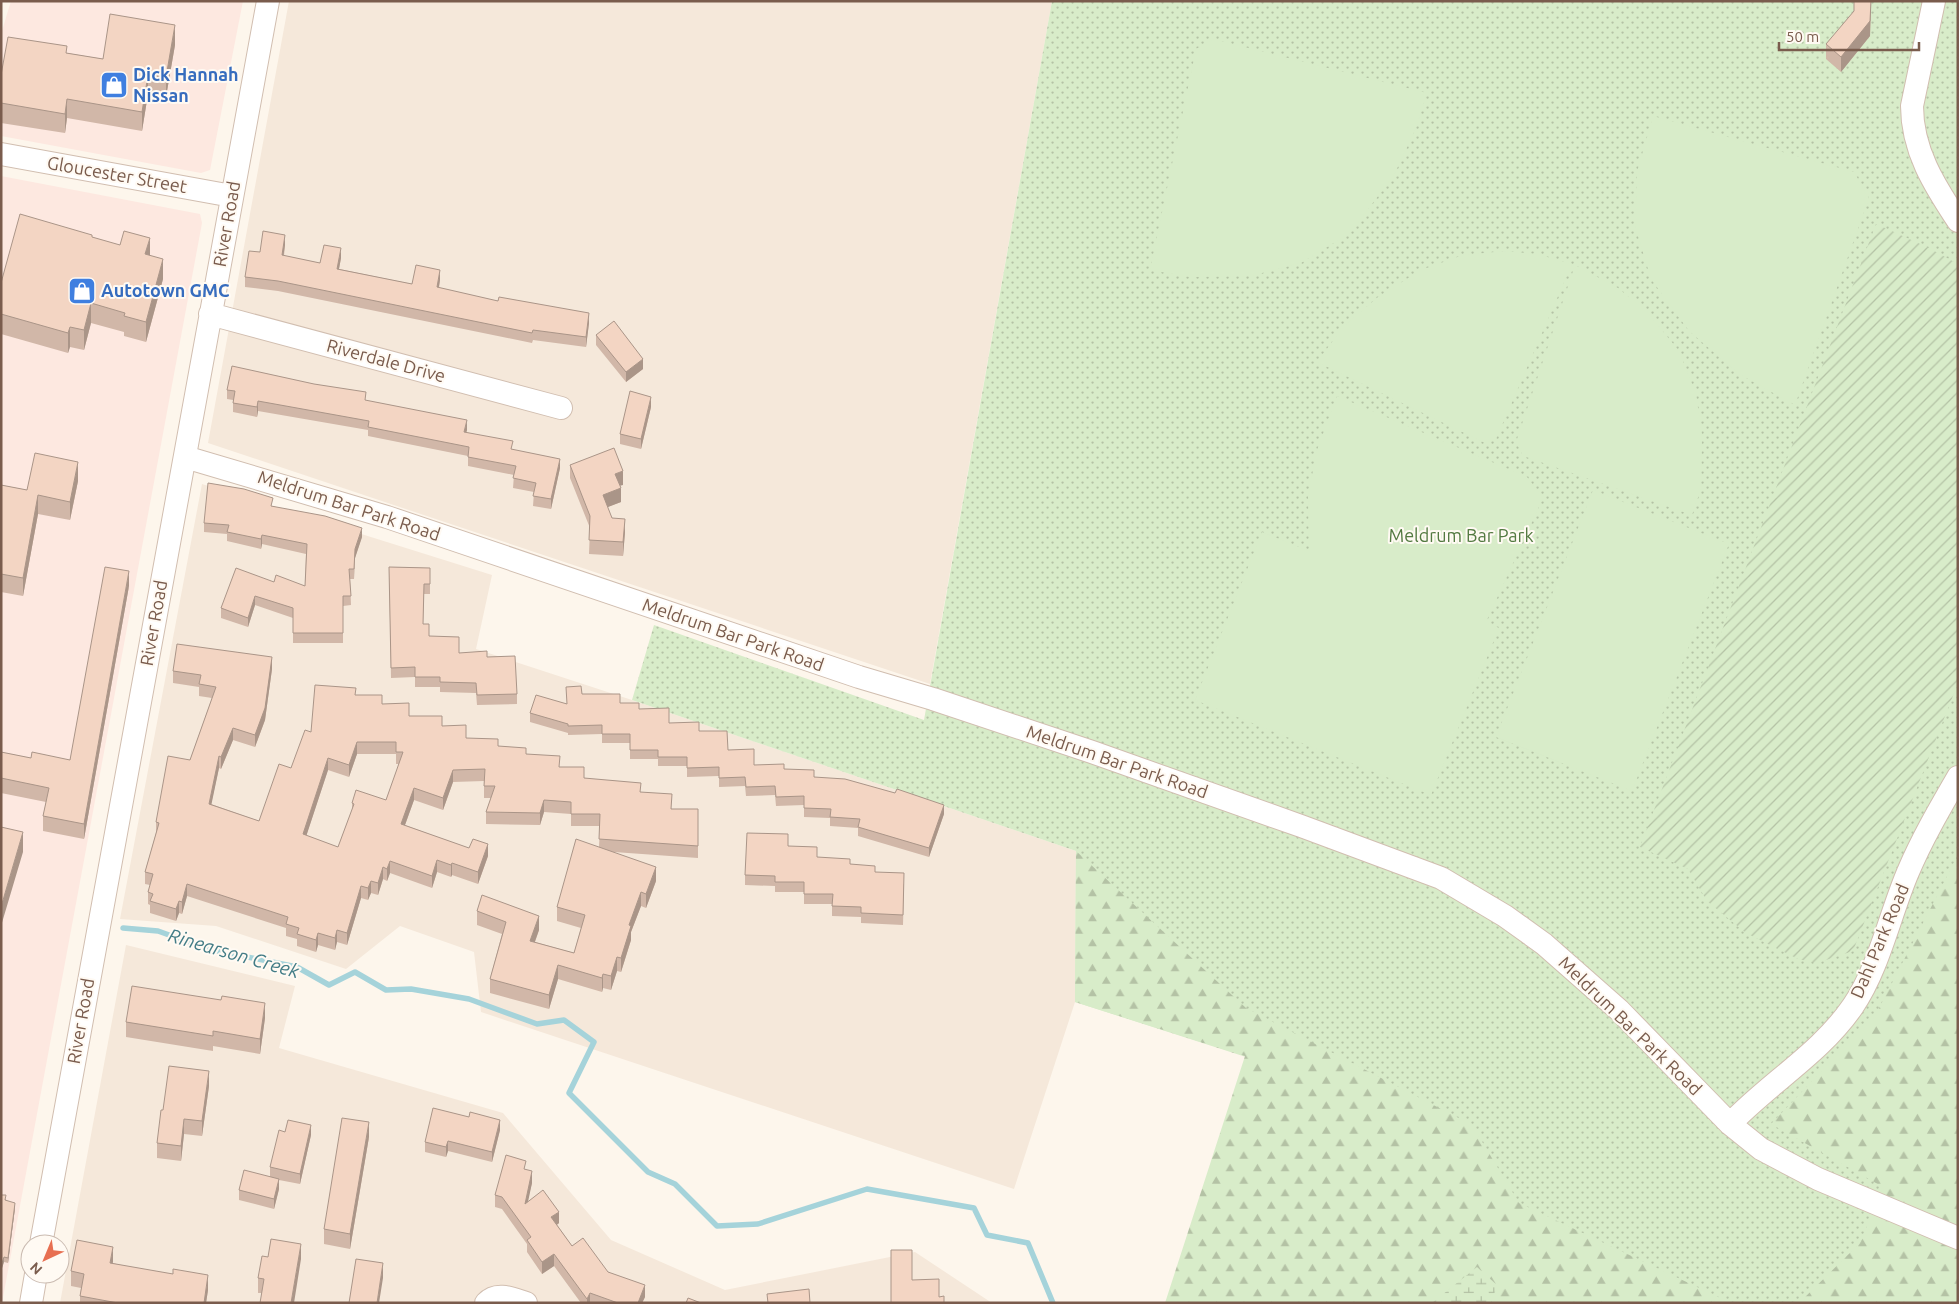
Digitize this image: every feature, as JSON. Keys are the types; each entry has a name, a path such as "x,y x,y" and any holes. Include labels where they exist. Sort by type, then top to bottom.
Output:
{"street":[{"name":"River Road","path":"43,1234 109,861 268,1"},
{"path":"1934,1 1914,98 1912,120 1917,149 1927,171 1958,221"},
{"name":"Gloucester Street","path":"1,154 232,196"},
{"name":"Riverdale Drive","path":"210,314 561,408"},
{"name":"Meldrum Bar Park Road","path":"185,456 388,517 859,678 933,699 1092,752 1302,826 1442,878 1505,916 1544,944 1619,1010 1730,1124 1762,1149 1785,1164 1958,1238"},
{"name":"Dahl Park Road","path":"1730,1124 1752,1101 1838,1026 1855,1004 1873,965 1908,872 1958,778"},
{"path":"31,1303 34,1284"},
{"path":"486,1303 490,1298 502,1296 526,1303"}],"shaded area":[{"name":"Dick Hannah Nissan","path":"11,1 243,1 210,170 201,173 1,136 1,34"},
{"path":"289,1 1052,1 930,684 208,443"},
{"path":"1,176 200,214 202,223 2,1303"},
{"path":"202,484 492,575 476,649 1076,851 1075,1002 1014,1189 481,1012 474,952 400,926 346,969 216,926 120,919"},
{"path":"126,945 295,986 279,1048 503,1113 611,1240 725,1290 915,1252 992,1303 60,1303 64,1284 70,1284 70,1249"}],"green space":[{"name":"Meldrum Bar Park","path":"1052,1 1958,1 1958,1303 1166,1303 1246,1057 1075,1002 1076,851 632,700 654,625 924,720"},
{"path":"1213,39 1427,93 1416,128 1394,175 1350,233 1301,263 1250,276 1190,277 1150,270 1196,49"},
{"path":"1653,116 1854,172 1869,198 1795,405 1739,374 1689,331 1651,279 1635,226 1637,172"},
{"path":"1876,224 1927,247 1958,264 1958,683 1853,951 1817,963 1798,959 1746,933 1707,901 1688,869 1640,847"},
{"path":"1505,251 1537,254 1572,264 1496,439 1485,443 1317,362 1344,326 1378,297 1421,270 1463,255"},
{"path":"1575,265 1618,288 1648,313 1679,351 1696,394 1702,435 1701,489 1692,515 1523,456 1516,442"},
{"path":"1337,396 1527,477 1543,498 1486,622 1499,628 1431,795 1195,700 1262,532 1309,551 1308,496 1317,450"},
{"path":"1593,490 1729,544 1632,791 1496,737"},
{"path":"1076,851 1246,1008 1472,1125 1519,1203 1731,1303 1165,1303 1245,1056 1075,1002"},
{"path":"1958,855 1958,1303 1799,1303 1860,1243 1883,1187 1771,1124 1876,1014"},
{"path":"1477,1267 1498,1286 1489,1303 1432,1303"}],"building":[{"path":"1854,1 1871,1 1870,21 1841,57 1826,44 1854,11"},
{"path":"110,14 175,25 166,77 148,75 142,112 67,99 65,114 1,103 1,75 8,37 67,46 66,53 103,59"},
{"name":"Autotown GMC","path":"20,214 120,245 124,231 150,238 145,254 163,259 146,322 124,316 125,313 91,303 84,330 70,327 68,333 1,314 1,283"},
{"path":"263,231 285,235 282,255 320,263 324,245 341,248 337,269 412,284 416,265 440,270 437,287 498,301 499,297 589,313 586,337 533,330 532,333 278,281 245,277 249,251 260,252"},
{"path":"614,321 643,359 626,372 596,335"},
{"path":"232,366 314,384 366,392 365,400 467,420 464,432 513,441 511,449 560,459 551,499 533,496 536,483 513,478 516,466 468,457 469,447 368,427 369,421 258,401 257,407 233,403 235,391 227,390"},
{"path":"630,391 651,397 641,439 620,434"},
{"path":"614,448 623,471 615,474 621,488 603,495 612,518 625,519 623,542 589,540 590,516 570,465"},
{"path":"35,453 78,462 70,502 38,495 23,578 1,574 1,485 27,490"},
{"path":"208,483 244,489 273,498 271,506 325,516 362,528 355,549 354,569 349,569 351,596 343,596 343,633 293,633 293,608 255,596 248,618 221,608 236,568 274,582 276,575 305,586 307,544 262,535 261,539 227,532 229,525 204,523"},
{"path":"105,567 129,571 84,824 43,816 49,788 1,778 1,752 31,758 32,752 70,760"},
{"path":"389,567 430,568 430,584 424,584 423,624 429,624 429,636 459,637 459,653 487,651 487,657 515,656 517,694 477,695 476,683 440,682 440,677 415,677 415,667 391,668"},
{"path":"177,644 272,657 265,708 255,735 233,728 221,757 219,756 209,804 259,821 279,764 291,768 305,730 311,732 315,685 356,688 355,695 382,695 382,704 409,703 409,716 442,716 442,726 466,725 466,738 498,739 498,746 526,748 526,754 560,756 559,767 584,767 584,778 641,783 640,792 672,794 671,809 698,809 698,846 599,839 600,814 571,814 571,802 544,800 540,813 486,812 495,786 484,786 485,769 453,770 443,798 414,788 401,824 469,848 473,839 488,844 478,872 437,860 432,876 390,861 387,869 383,867 378,883 371,881 368,888 361,886 347,933 337,930 335,938 318,933 316,940 297,934 299,928 286,924 288,917 187,884 182,902 179,901 176,909 150,901 153,894 148,892 153,874 145,872 159,823 156,822 168,756 190,760 216,687 199,684 201,675 173,671","holes":["357,742 396,742 396,752 403,752 386,800 356,790 352,803 354,804 338,847 303,834 328,758 349,765"]},
{"path":"581,686 582,694 620,694 620,703 639,703 639,709 669,708 669,723 699,722 699,731 727,731 728,750 754,749 754,765 784,764 784,769 814,770 814,777 845,779 895,793 897,789 944,805 929,848 858,827 860,819 830,817 831,809 804,808 804,796 776,797 775,786 746,787 745,777 719,778 719,767 687,768 687,757 658,757 658,750 630,750 630,734 602,734 602,725 568,726 568,724 530,713 536,695 567,704 566,687"},
{"path":"1,827 23,832 1,907"},
{"path":"747,833 788,834 788,846 817,847 817,857 850,859 850,864 875,866 875,872 904,873 903,915 861,913 861,907 832,906 833,894 804,894 804,882 775,882 775,876 745,875"},
{"path":"576,839 656,867 646,894 641,892 629,925 631,926 621,958 617,957 611,976 603,974 602,978 558,965 549,995 490,979 506,922 477,911 482,895 539,916 530,941 574,953 585,915 557,907"},
{"path":"132,986 221,1000 222,996 265,1003 260,1039 213,1031 213,1036 126,1022"},
{"path":"169,1066 209,1071 202,1121 184,1119 181,1146 157,1143"},
{"path":"433,1108 469,1117 470,1112 500,1120 492,1152 448,1141 446,1147 425,1142"},
{"path":"342,1118 369,1122 350,1234 324,1229"},
{"path":"288,1120 311,1125 300,1174 270,1167 279,1130 285,1132"},
{"path":"506,1155 526,1161 524,1169 532,1171 525,1204 543,1190 559,1212 551,1217 572,1246 583,1238 608,1272 645,1285 638,1303 618,1303 590,1293 587,1299 554,1254 542,1262 527,1240 531,1237 502,1197 495,1195"},
{"path":"244,1170 279,1179 274,1199 239,1190"},
{"path":"1,1195 6,1195 5,1200 15,1203 8,1258 4,1257 1,1266"},
{"path":"271,1239 301,1244 291,1303 260,1303 264,1279 258,1278 262,1256 268,1257"},
{"path":"77,1240 113,1247 110,1263 173,1274 173,1269 208,1275 204,1303 118,1303 80,1296 84,1274 71,1271"},
{"path":"891,1250 912,1250 912,1280 939,1279 939,1297 944,1296 945,1303 891,1303"},
{"path":"356,1259 383,1263 377,1303 349,1303"},
{"path":"809,1289 810,1303 768,1303 767,1294"},
{"path":"688,1298 701,1303 686,1303"}],"waterway":[{"name":"Rinearson Creek","path":"123,928 158,931 208,949 297,967 329,985 355,972 386,990 411,989 469,999 537,1024 564,1020 594,1042 569,1093 648,1172 675,1184 717,1226 758,1224 867,1189 974,1208 987,1235 1028,1243 1053,1303"}],"place":[{"name":"Dick Hannah Nissan","path":"114,85"},
{"name":"Autotown GMC","path":"82,291"}]}
